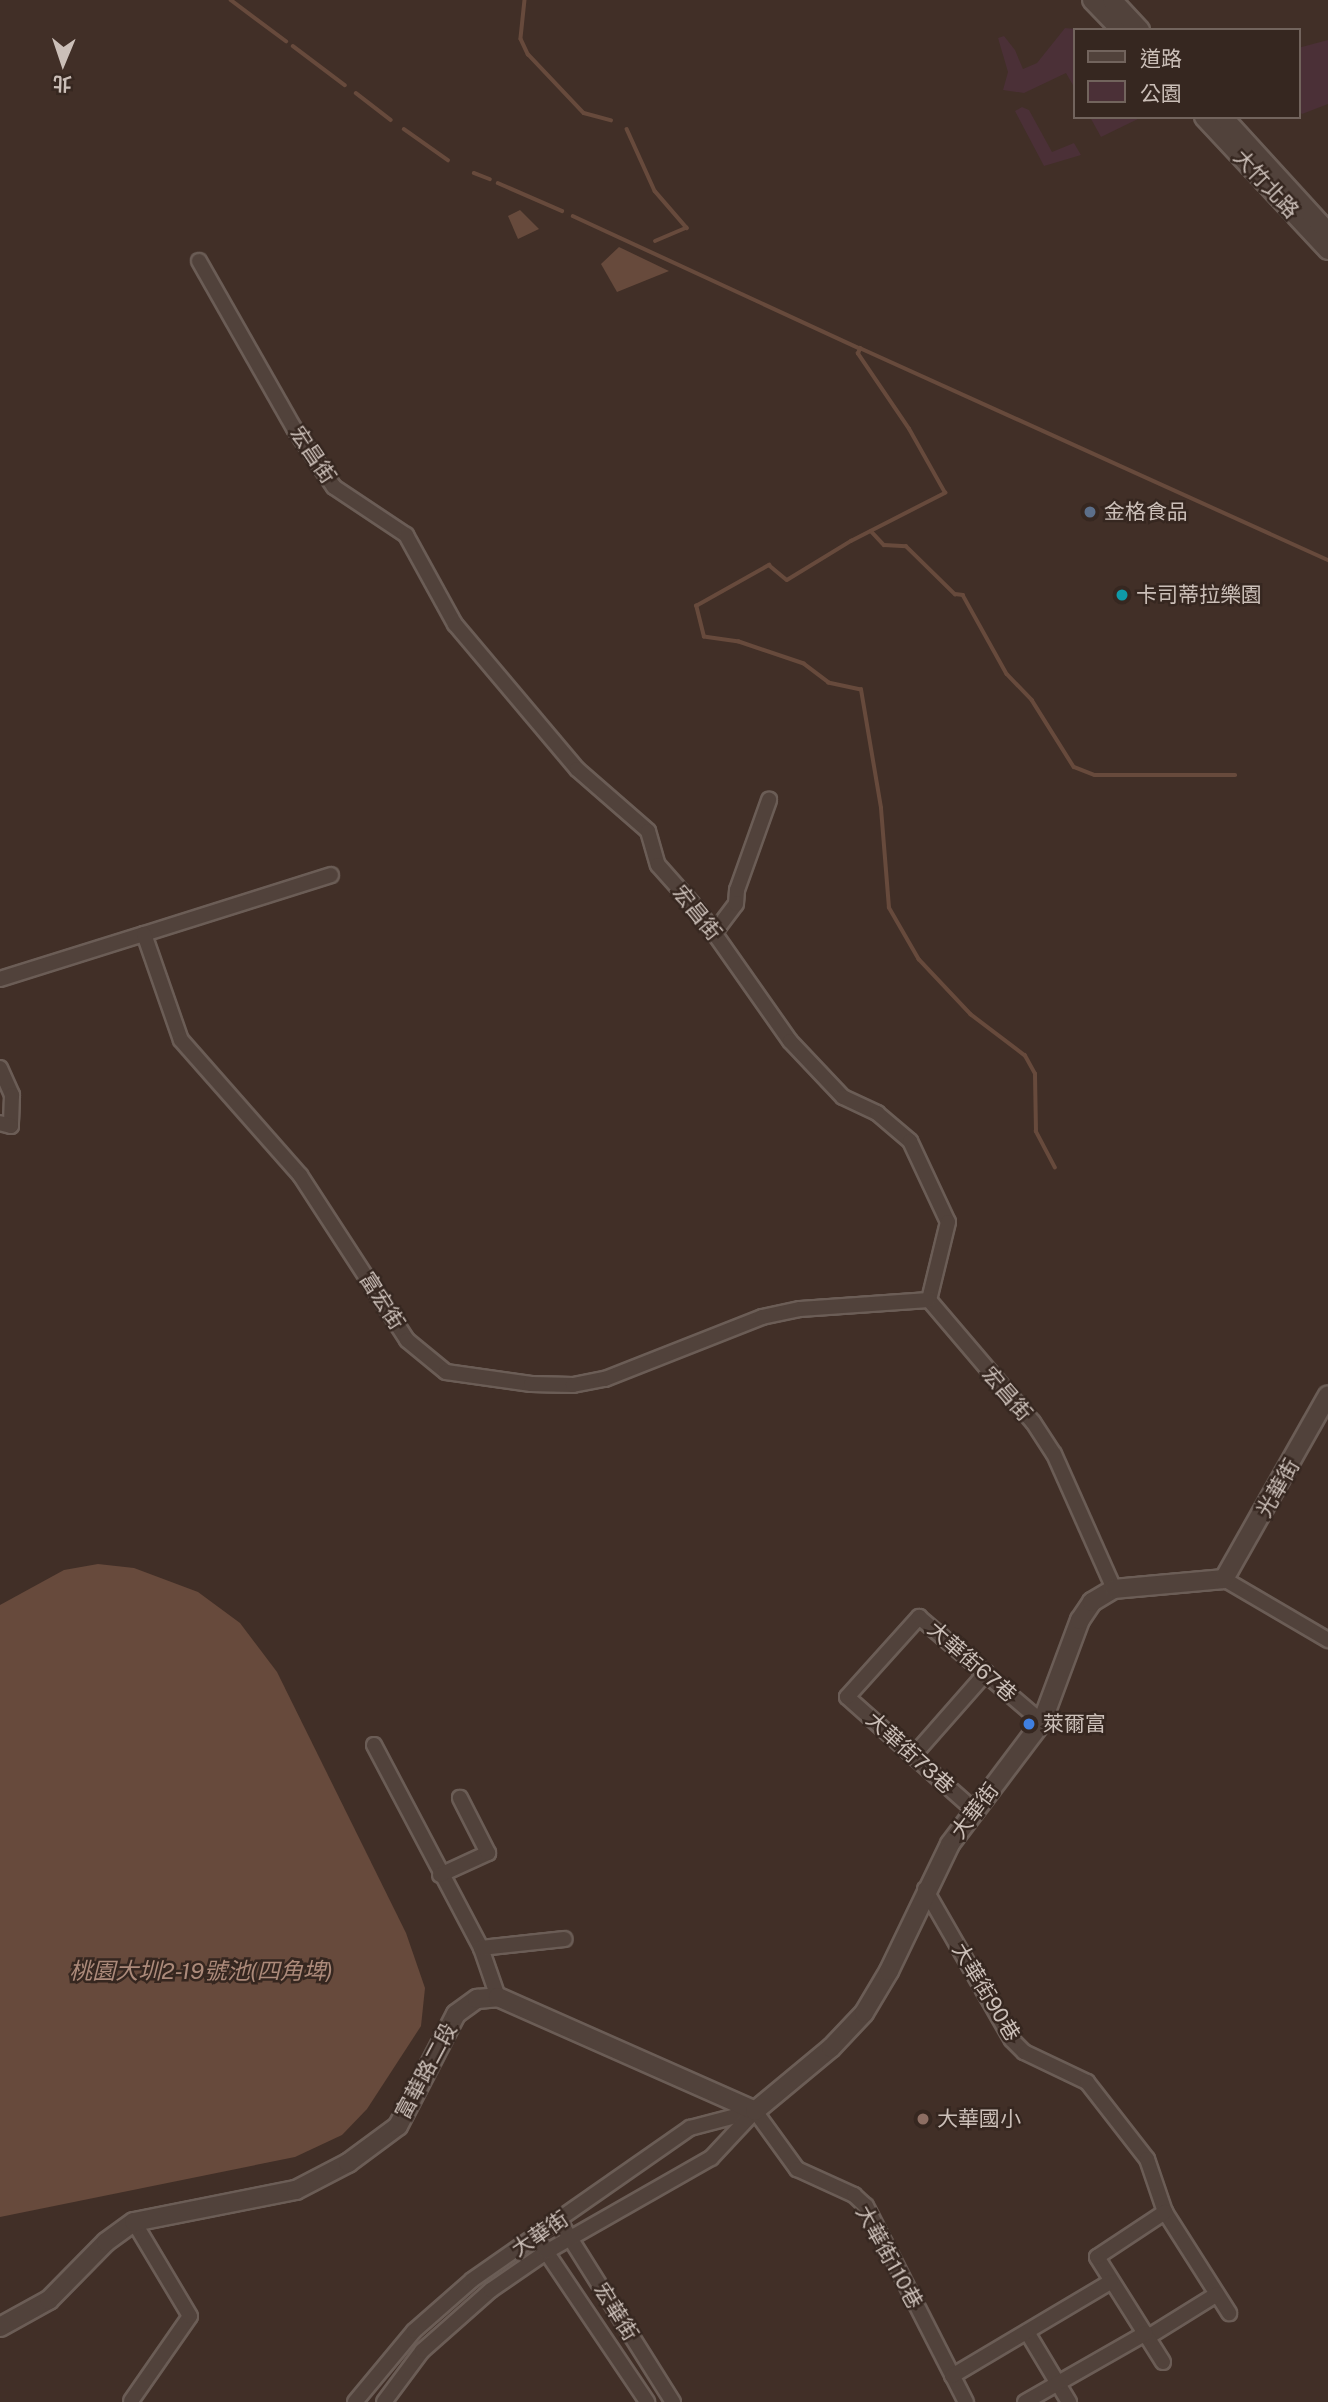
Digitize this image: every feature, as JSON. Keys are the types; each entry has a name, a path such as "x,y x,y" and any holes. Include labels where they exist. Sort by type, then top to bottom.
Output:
{"street":[{"path":"1092,0 1119,28"},
{"path":"1112,0 1138,28"},
{"name":"大竹北路","path":"1206,119 1328,250"},
{"name":"大竹北路","path":"1225,119 1328,232"},
{"name":"宏昌街","path":"199,261 294,428 334,486 406,535 454,624 577,769 648,831 659,865 714,933 799,1050 843,1097 877,1113 910,1141 948,1222 929,1300 1033,1422 1054,1454 1114,1589"},
{"path":"714,933 736,904 737,890 769,800"},
{"path":"0,979 331,875"},
{"name":"富宏街","path":"144,934 181,1040 300,1175 407,1340 446,1371 531,1384 573,1385 605,1379 762,1317 800,1309 929,1300"},
{"path":"0,1068 12,1096 11,1126 0,1124"},
{"name":"光華街","path":"1224,1579 1328,1395"},
{"path":"1114,1589 1224,1579 1283,1611 1328,1640"},
{"name":"大華街","path":"384,2402 422,2351 491,2290 546,2252 711,2158 755,2111 831,2048 863,2013 889,1970 925,1889 974,1810 1042,1722 1080,1620 1092,1602 1114,1589"},
{"path":"1283,1611 1328,1630"},
{"name":"大華街67巷","path":"847,1697 919,1617 1042,1722"},
{"path":"913,1756 986,1673"},
{"name":"大華街73巷","path":"847,1697 974,1810"},
{"path":"374,1745 440,1875 481,1948 498,1997 755,2111"},
{"path":"440,1875 488,1853 460,1798"},
{"name":"大華街90巷","path":"925,1889 1012,2039 1024,2052 1087,2082 1147,2160 1165,2212 1229,2313"},
{"path":"481,1948 565,1939"},
{"name":"富華路二段","path":"0,2327 49,2300 106,2242 134,2222 296,2190 348,2163 398,2126 456,2014 477,1999 498,1997"},
{"name":"大華街","path":"355,2402 414,2330 472,2280 560,2222 690,2128 755,2111"},
{"name":"大華街110巷","path":"755,2111 797,2169 854,2195 866,2206 966,2402"},
{"path":"1163,2362 1110,2282 1097,2257 1165,2212"},
{"path":"131,2401 190,2316 134,2222"},
{"name":"宏華街","path":"560,2222 673,2402"},
{"name":"宏華街","path":"537,2236 648,2402"},
{"path":"952,2376 1110,2282"},
{"path":"1025,2402 1217,2294"},
{"path":"1027,2332 1069,2402"}],"green space":[{"path":"1065,28 1072,29 1072,84 1066,73 1024,93 1003,90 1008,72 998,38 1004,36 1015,50 1023,69 1037,63"},
{"path":"1328,40 1328,104 1302,114 1300,112 1300,47"},
{"path":"1022,107 1029,110 1052,152 1074,143 1081,155 1044,166 1015,111"},
{"path":"1091,119 1138,119 1101,137"}],"water":[{"path":"520,210 539,229 518,239 508,216"},
{"path":"619,247 669,271 617,292 601,264"},
{"name":"桃園大圳2-19號池(四角埤)","path":"98,1564 134,1568 198,1592 240,1623 277,1672 406,1933 425,1988 421,2026 367,2109 342,2135 295,2157 0,2217 0,1605 64,1570"}],"waterway":[{"path":"231,0 286,41"},
{"path":"525,0 521,39 528,54 584,113 611,120"},
{"path":"293,46 345,85"},
{"path":"356,93 391,120"},
{"path":"404,129 448,160"},
{"path":"627,129 655,191 687,228 656,241"},
{"path":"474,173 490,179"},
{"path":"498,183 562,211"},
{"path":"573,216 861,349"},
{"path":"1055,1168 1036,1132 1035,1074 1025,1056 971,1015 919,960 889,908 881,808 861,690 829,683 804,664 739,642 704,637 696,606 769,565 787,580 851,541 945,493 909,429 858,354 860,348 1328,560"},
{"path":"871,531 884,545 906,546 955,594 963,595 1007,674 1032,700 1074,767 1095,775 1235,775"}],"place":[{"name":"金格食品","path":"1090,512"},
{"name":"卡司蒂拉樂園","path":"1122,595"},
{"name":"萊爾富","path":"1029,1724"},
{"name":"大華國小","path":"923,2119"}]}
